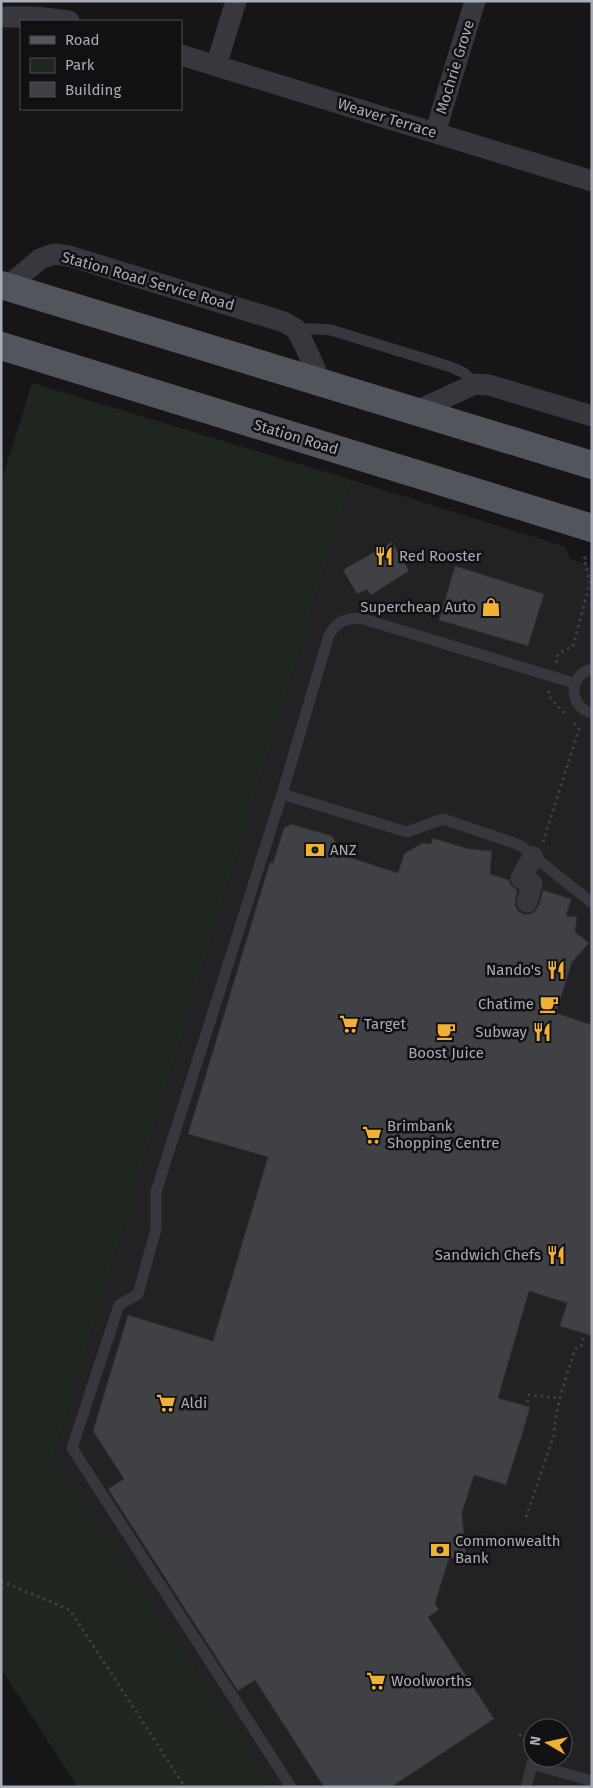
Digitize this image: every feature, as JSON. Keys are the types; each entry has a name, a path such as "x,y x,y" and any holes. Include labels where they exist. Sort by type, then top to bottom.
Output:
{"main road":[{"path":"4,286 592,465"},
{"name":"Station Road","path":"1,346 584,526"},
{"path":"584,526 592,545"}],"street":[{"path":"32,1 66,20"},
{"path":"216,66 236,1"},
{"name":"Mochrie Grove","path":"435,132 475,1"},
{"path":"8,12 60,20"},
{"name":"Weaver Terrace","path":"182,55 592,181"},
{"name":"Station Road Service Road","path":"4,286 40,259 54,254 70,256 284,322 296,330"},
{"path":"296,330 321,382"},
{"path":"416,411 476,384"},
{"name":"Station Road Service Road","path":"476,384 488,384 592,416"},
{"path":"527,902 532,884 520,878 533,857"}],"lane":[{"name":"Station Road Service Road","path":"296,330 331,330 451,366 464,373 476,384"},
{"path":"291,1787 72,1448 119,1305 138,1294 156,1229 156,1192 282,794 329,635 336,624 348,618 360,618 574,683"},
{"path":"591,666 578,677 574,683 573,690 577,704 582,709 592,713"},
{"path":"282,794 407,832 443,819 514,843 521,846 592,903"},
{"path":"526,1787 532,1764 592,1781"}],"path":[{"path":"526,1517 554,1435 560,1398 575,1349 580,1347 583,1338"},
{"path":"503,1442 516,1446 529,1395 560,1398"},
{"path":"1,1581 70,1610 185,1787"},
{"path":"519,1734 523,1738"}],"shaded area":[{"name":"Brimbank Shopping Centre","path":"352,480 566,547 570,559 592,566 592,1787 273,1787 159,1612 54,1457"}],"green space":[{"path":"32,383 352,480 54,1457 159,1612 273,1787 78,1787 1,1669 1,483"}],"building":[{"name":"Red Rooster","path":"392,542 409,571 371,595 367,589 357,594 343,570"},
{"name":"Supercheap Auto","path":"455,566 544,594 528,646 439,620"},
{"path":"291,824 332,836 336,843 333,852 398,873 404,854 422,843 431,844 432,838 469,849 492,851 490,874 509,880 511,885 517,890 515,905 518,911 530,914 535,911 539,905 543,890 571,899 566,916 577,917 575,932 589,943 572,962 556,1013 592,1025 592,1336 560,1326 567,1303 529,1291 498,1398 530,1407 521,1438 506,1485 474,1475 462,1513 466,1558 449,1558 435,1603 439,1610 428,1617 494,1719 391,1787 324,1787 255,1680 238,1691 108,1489 124,1479 93,1431 128,1315 213,1341 268,1157 188,1134 270,862 273,863 284,828"}],"place":[{"name":"Red Rooster","path":"384,556"},
{"name":"Supercheap Auto","path":"491,607"},
{"name":"ANZ","path":"315,850"},
{"name":"Nando's","path":"556,970"},
{"name":"Chatime","path":"549,1004"},
{"name":"Target","path":"349,1024"},
{"name":"Boost Juice","path":"446,1031"},
{"name":"Subway","path":"542,1032"},
{"name":"Brimbank Shopping Centre","path":"372,1135"},
{"name":"Sandwich Chefs","path":"556,1255"},
{"name":"Aldi","path":"166,1403"},
{"name":"Commonwealth Bank","path":"440,1550"},
{"name":"Woolworths","path":"376,1681"}]}
